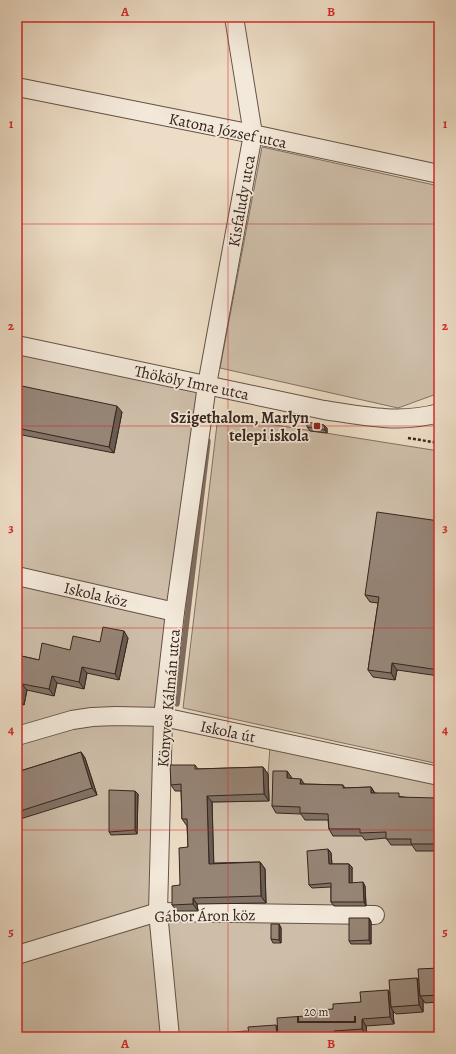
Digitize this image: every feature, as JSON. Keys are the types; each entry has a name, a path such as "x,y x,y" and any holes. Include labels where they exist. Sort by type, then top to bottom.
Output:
{"street":[{"name":"Kisfaludy utca","path":"207,385 253,134 234,17"},
{"name":"Katona József utca","path":"17,87 253,134 439,174"},
{"name":"Thököly Imre utca","path":"17,345 324,410 369,418 412,419 439,413"},
{"name":"Könyves Kálmán utca","path":"170,1037 158,912 163,717 175,612 207,385"},
{"name":"Iskola köz","path":"17,576 175,612"},
{"name":"Iskola út","path":"17,736 72,720 92,717 163,717 439,776"},
{"name":"Gábor Áron köz","path":"17,955 158,912 375,915"}],"shaded area":[{"path":"262,147 439,186 439,393 398,408 220,368"},
{"path":"17,345 207,385 175,612 158,912 197,911 214,870 212,802 268,801 270,747 439,780 439,1037 17,1037"},
{"path":"218,416 439,451 439,764 183,708"}],"building":[{"path":"17,385 117,406 109,447 17,428"},
{"path":"307,422 324,425 325,430 307,427"},
{"path":"377,512 439,521 439,670 392,663 391,673 368,670 379,597 365,595"},
{"path":"103,627 124,631 115,674 82,667 79,682 52,676 49,689 22,684 19,698 17,698 17,655 39,660 42,643 70,650 73,636 100,642"},
{"path":"81,752 92,788 17,812 17,772"},
{"path":"170,765 195,765 195,769 263,767 264,794 207,796 209,864 260,862 261,896 193,898 193,904 172,905 172,886 180,885 179,848 188,847 187,819 182,819 181,784 171,785"},
{"path":"273,771 287,771 287,778 301,779 300,784 343,785 343,788 371,787 371,793 399,793 399,797 436,798 436,844 411,844 411,839 386,839 386,832 360,833 360,829 329,829 328,814 300,813 300,807 272,806"},
{"path":"109,790 135,791 135,830 109,832"},
{"path":"328,849 329,864 349,864 349,883 363,882 364,902 331,902 331,883 309,885 307,851"},
{"path":"349,918 369,918 369,940 349,941"},
{"path":"271,924 279,924 279,940 271,939"},
{"path":"439,968 439,995 420,996 418,969"},
{"path":"417,978 419,1005 391,1007 389,980"},
{"path":"388,990 390,1017 362,1019 362,1029 334,1031 334,1036 278,1037 277,1018 305,1016 305,1011 333,1009 333,1004 361,1002 360,992"},
{"path":"276,1025 277,1037 249,1037 248,1027"},
{"path":"247,1031 248,1037 220,1037 220,1033"}],"waterway":[{"path":"177,704 208,441"}],"place":[{"name":"Szigethalom, Marlyn telepi iskola","path":"317,426"}]}
